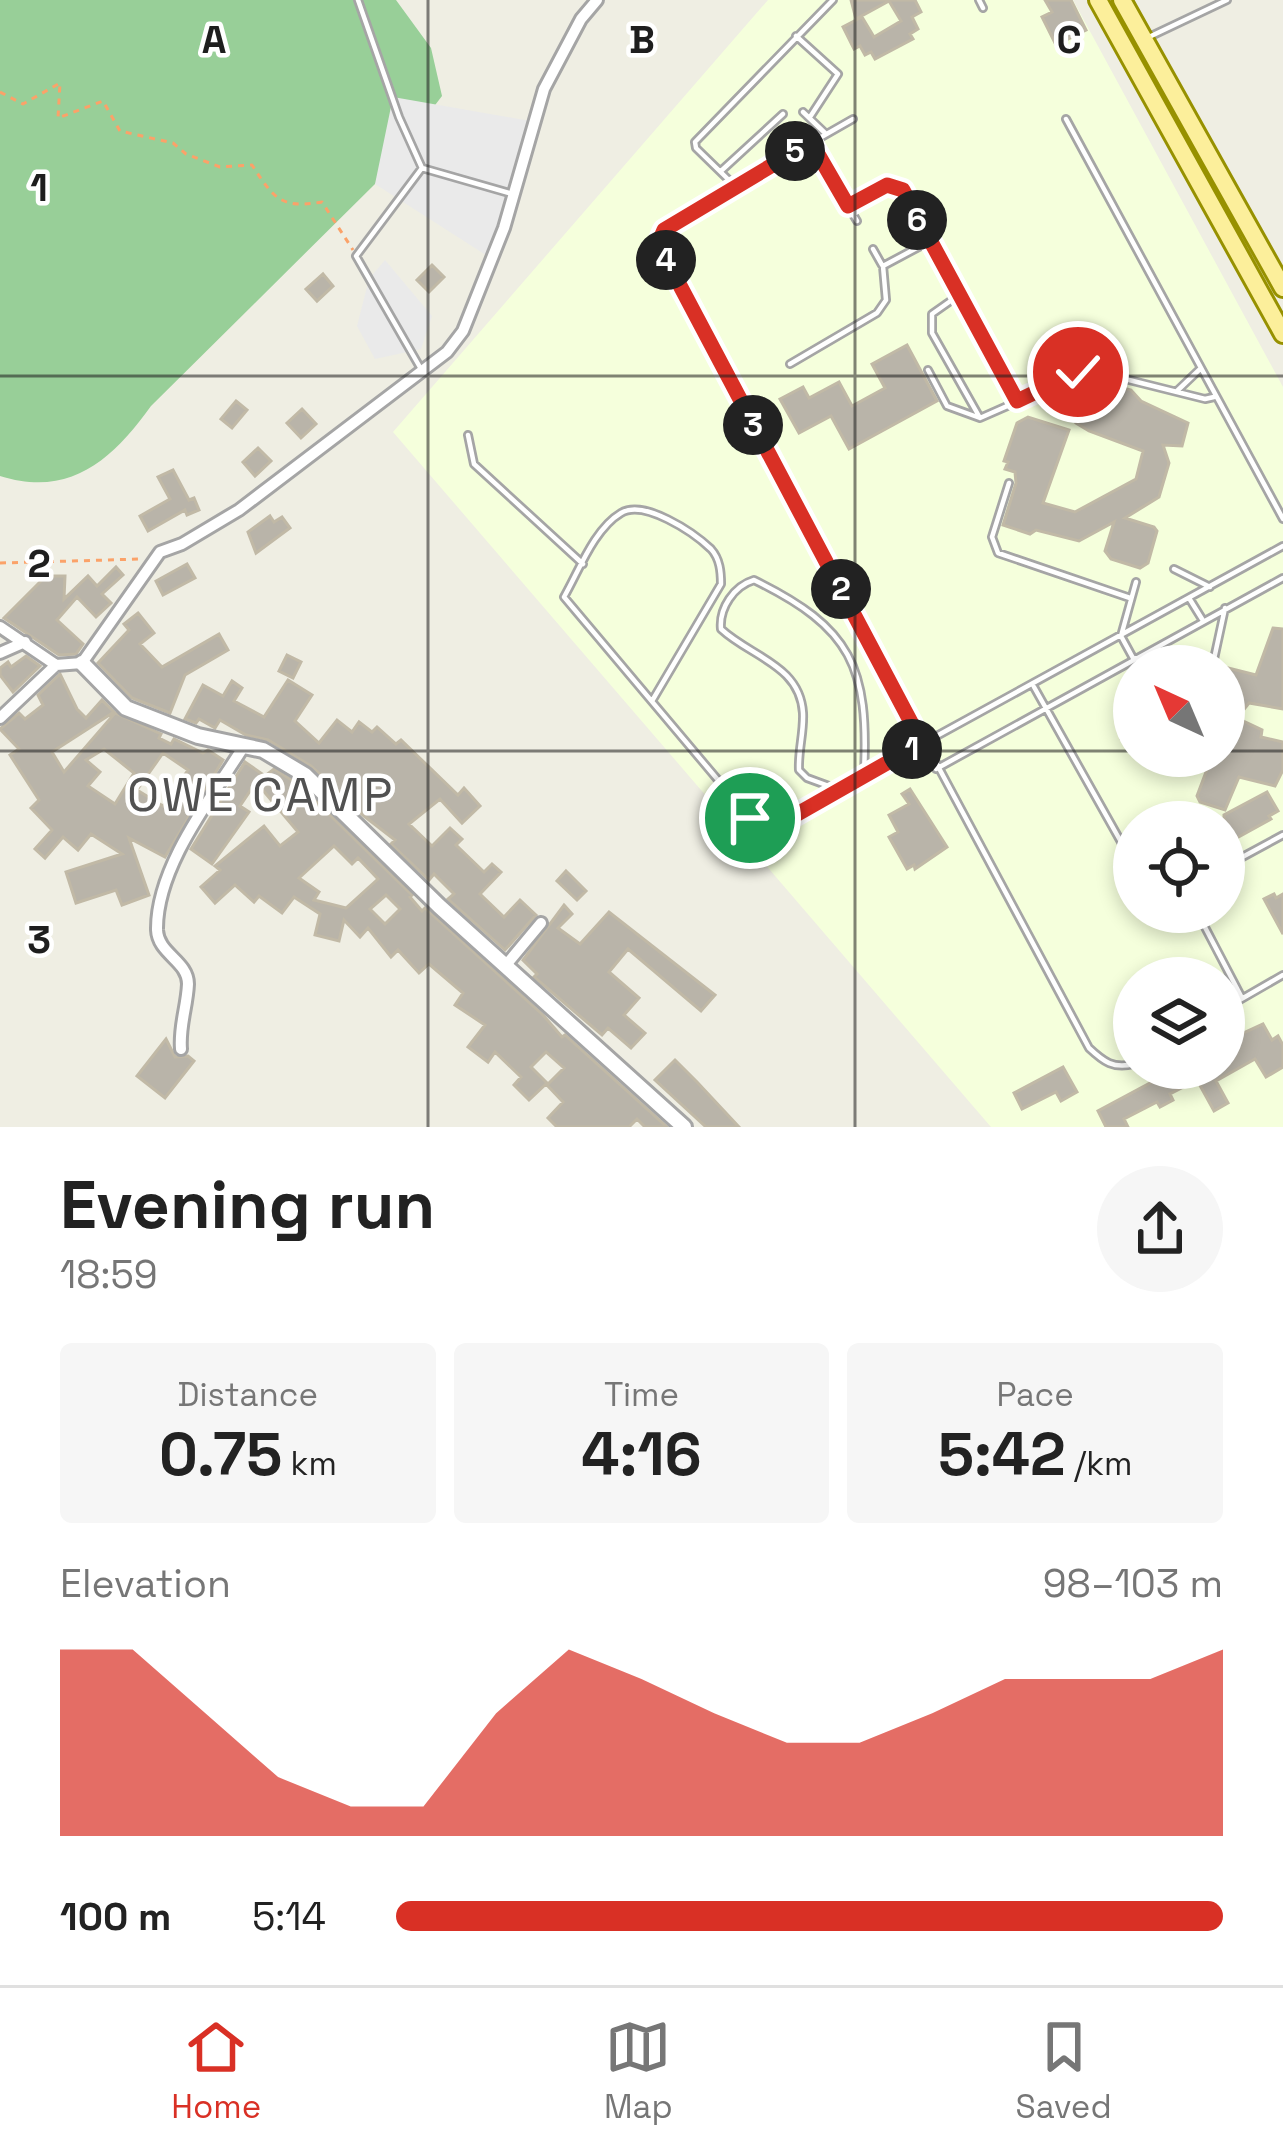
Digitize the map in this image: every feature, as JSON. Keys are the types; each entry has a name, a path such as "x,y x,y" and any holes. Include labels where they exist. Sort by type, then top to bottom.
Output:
{"main road":[{"path":"1098,0 1283,334"},
{"path":"1122,0 1283,288"}],"street":[{"path":"82,663 160,552 239,510 447,352 463,331 514,195 544,89 580,19 597,0"},
{"path":"0,627 56,664 82,663 126,708 198,736 263,750 305,775 684,1127"},
{"path":"0,653 25,642"},
{"path":"0,718 56,664"},
{"path":"181,1049 179,1026 188,983 185,969 166,952 157,933 166,887 181,843 244,746"},
{"path":"506,965 542,922"}],"lane":[{"path":"358,0 422,167 514,195"},
{"path":"735,186 695,142 833,0"},
{"path":"979,0 983,8"},
{"path":"1144,40 1227,0"},
{"path":"796,36 838,74 810,117"},
{"path":"803,112 825,134"},
{"path":"721,171 783,115"},
{"path":"853,119 669,224 658,244 1089,1048 1113,1066"},
{"path":"1066,119 1283,519"},
{"path":"811,142 857,221"},
{"path":"422,167 356,256 422,371"},
{"path":"848,206 887,185 903,190 1017,401"},
{"path":"883,266 928,242"},
{"path":"790,364 877,313 886,299 883,266 873,249"},
{"path":"959,295 932,314 932,333 980,418"},
{"path":"1178,391 1201,368"},
{"path":"928,370 947,406 980,418 1089,370 1205,399 1217,397"},
{"path":"468,434 474,464 583,564"},
{"path":"1009,483 992,537 998,553 1130,598"},
{"path":"652,701 721,584 712,550 642,507 611,520 564,597 652,701 760,826 771,829 1283,546"},
{"path":"1174,568 1210,587"},
{"path":"1157,645 1283,578"},
{"path":"837,789 799,770 803,710 798,689 774,663 721,629 724,607 745,583 754,580 811,610 834,636 863,691 864,774"},
{"path":"1126,645 1121,636 1136,582"},
{"path":"1189,598 1202,620"},
{"path":"1217,645 1226,608"},
{"path":"936,769 1113,670"},
{"path":"1033,686 1113,828"},
{"path":"1245,856 1283,835"},
{"path":"1245,996 1283,975"}],"path":[{"path":"0,92 23,104 60,83 58,118 103,101 120,130 173,143 186,154 220,167 252,165 272,194 283,201 295,207 322,202 356,256"},
{"path":"0,563 139,560 160,552"}],"shaded area":[{"path":"768,0 1073,0 1283,387 1283,1127 991,1127 393,432"},
{"path":"393,97 536,122 492,259 375,184"},
{"path":"385,260 432,316 421,349 375,359 357,326 369,279"}],"green space":[{"path":"0,0 396,0 431,48 442,96 375,184 151,406 121,443 87,470 48,482 0,476"}],"building":[{"path":"851,0 915,0 921,12 912,17 918,29 910,34 913,39 875,59 860,46 854,49 843,27 862,17 874,37 901,21 889,1 856,19"},
{"path":"1045,0 1071,0 1086,30 1056,45 1042,17 1052,12"},
{"path":"432,265 444,277 429,292 417,280"},
{"path":"323,274 333,286 317,301 306,289"},
{"path":"907,345 937,401 849,449 831,416 799,433 780,399 803,387 809,398 839,382 852,406 885,388 872,364"},
{"path":"1098,381 1131,390 1141,401 1188,423 1182,446 1163,445 1169,463 1159,497 1125,518 1157,531 1148,563 1140,568 1111,559 1105,551 1114,522 1079,541 1003,525 1016,483 1015,472 1005,469 1008,462 1004,461 1017,423 1028,417 1069,430 1043,503 1075,512 1136,479 1143,451 1076,423 1089,386"},
{"path":"236,401 247,410 232,428 221,419"},
{"path":"302,409 316,424 301,438 287,423"},
{"path":"258,448 271,461 255,476 243,462"},
{"path":"173,470 199,510 187,515 185,510 148,531 140,516 170,499 158,477"},
{"path":"270,516 274,522 282,517 290,528 256,553 248,532"},
{"path":"187,564 195,578 163,595 156,581"},
{"path":"116,567 123,575 102,594 111,603 96,617 77,597 57,620 83,644 76,654 59,655 4,618 46,576 65,576 64,599 88,576 97,586"},
{"path":"138,613 154,633 140,644 162,667 219,634 228,650 185,675 170,713 132,698 98,663 129,630 124,624"},
{"path":"1273,628 1283,629 1283,709 1249,703 1245,708 1245,672 1256,675"},
{"path":"287,655 301,662 293,678 279,671"},
{"path":"26,656 40,666 13,692 0,668 8,662 11,667"},
{"path":"60,674 86,718 102,700 114,712 52,752 64,772 115,713 161,734 159,738 171,744 174,739 223,760 165,857 129,838 149,895 122,905 116,890 76,903 66,872 122,854 91,834 78,850 63,837 45,858 35,849 52,830 31,808 39,800 10,755 19,749 0,729 19,713 25,719 43,705 38,695","holes":["104,749 134,773 115,804 88,786 100,772 86,760","163,753 188,770 163,806 137,790"]},
{"path":"288,680 312,695 295,721 319,743 337,720 352,732 359,722 372,732 377,727 396,744 401,740 458,795 464,788 480,806 462,823 440,799 409,824 432,846 450,828 462,839 456,845 484,872 492,864 501,872 480,894 504,917 520,900 536,915 505,950 448,899 454,894 434,874 429,880 391,844 395,840 311,766 268,740 246,735 220,720 215,728 199,719 196,723 185,719 203,685 223,696 232,681 242,688 234,701 264,717"},
{"path":"1245,722 1262,730 1261,737 1283,742 1283,770 1275,786 1239,777 1245,777"},
{"path":"245,762 265,776 274,769 298,784 412,895 422,911 425,908 562,1037 667,1127 645,1127 637,1119 629,1127 557,1127 548,1118 563,1102 547,1085 564,1068 546,1052 531,1067 547,1083 529,1100 514,1085 521,1077 495,1052 488,1062 468,1047 485,1025 455,1005 463,993 429,964 419,973 398,950 391,957 368,928 360,937 344,920 339,941 315,935 320,914 294,897 282,913 259,896 254,902 235,885 215,903 201,887 220,870 215,866 264,826 280,846 298,832 256,782 240,806 249,812 212,864 191,849","holes":["334,846 352,864 358,858 378,879 346,908 314,900 319,892 299,878","386,895 400,909 385,924 370,909"]},
{"path":"1204,777 1239,777 1229,801 1200,801"},
{"path":"910,789 947,847 915,869 914,865 907,869 889,837 898,832 889,815 909,804 902,794"},
{"path":"1267,792 1278,811 1245,833 1245,804"},
{"path":"566,871 586,891 577,900 557,881"},
{"path":"1274,894 1276,898 1283,894 1283,934 1264,899"},
{"path":"564,905 572,914 558,928 580,944 609,912 715,995 701,1011 628,949 609,972 639,998 624,1015 645,1033 631,1048 608,1028 602,1035 534,977 537,974 523,960"},
{"path":"1263,1024 1272,1040 1278,1036 1283,1067 1266,1077 1255,1059 1245,1065 1245,1032"},
{"path":"166,1039 175,1057 188,1056 194,1061 165,1098 137,1076"},
{"path":"675,1060 739,1127 706,1127 655,1080"},
{"path":"1063,1067 1077,1092 1061,1101 1056,1092 1022,1109 1014,1093"},
{"path":"1139,1089 1180,1089 1170,1094 1173,1100 1160,1107 1157,1102 1124,1119 1128,1127 1106,1127 1098,1111"},
{"path":"1202,1089 1220,1089 1228,1103 1214,1111"}],"district":[{"name":"OWE CAMP","path":"261,794"}],"route":[{"path":"750,818 771,829 922,743 658,244 664,230 811,142 848,206 887,185 903,190 1017,401 1078,372"}]}
